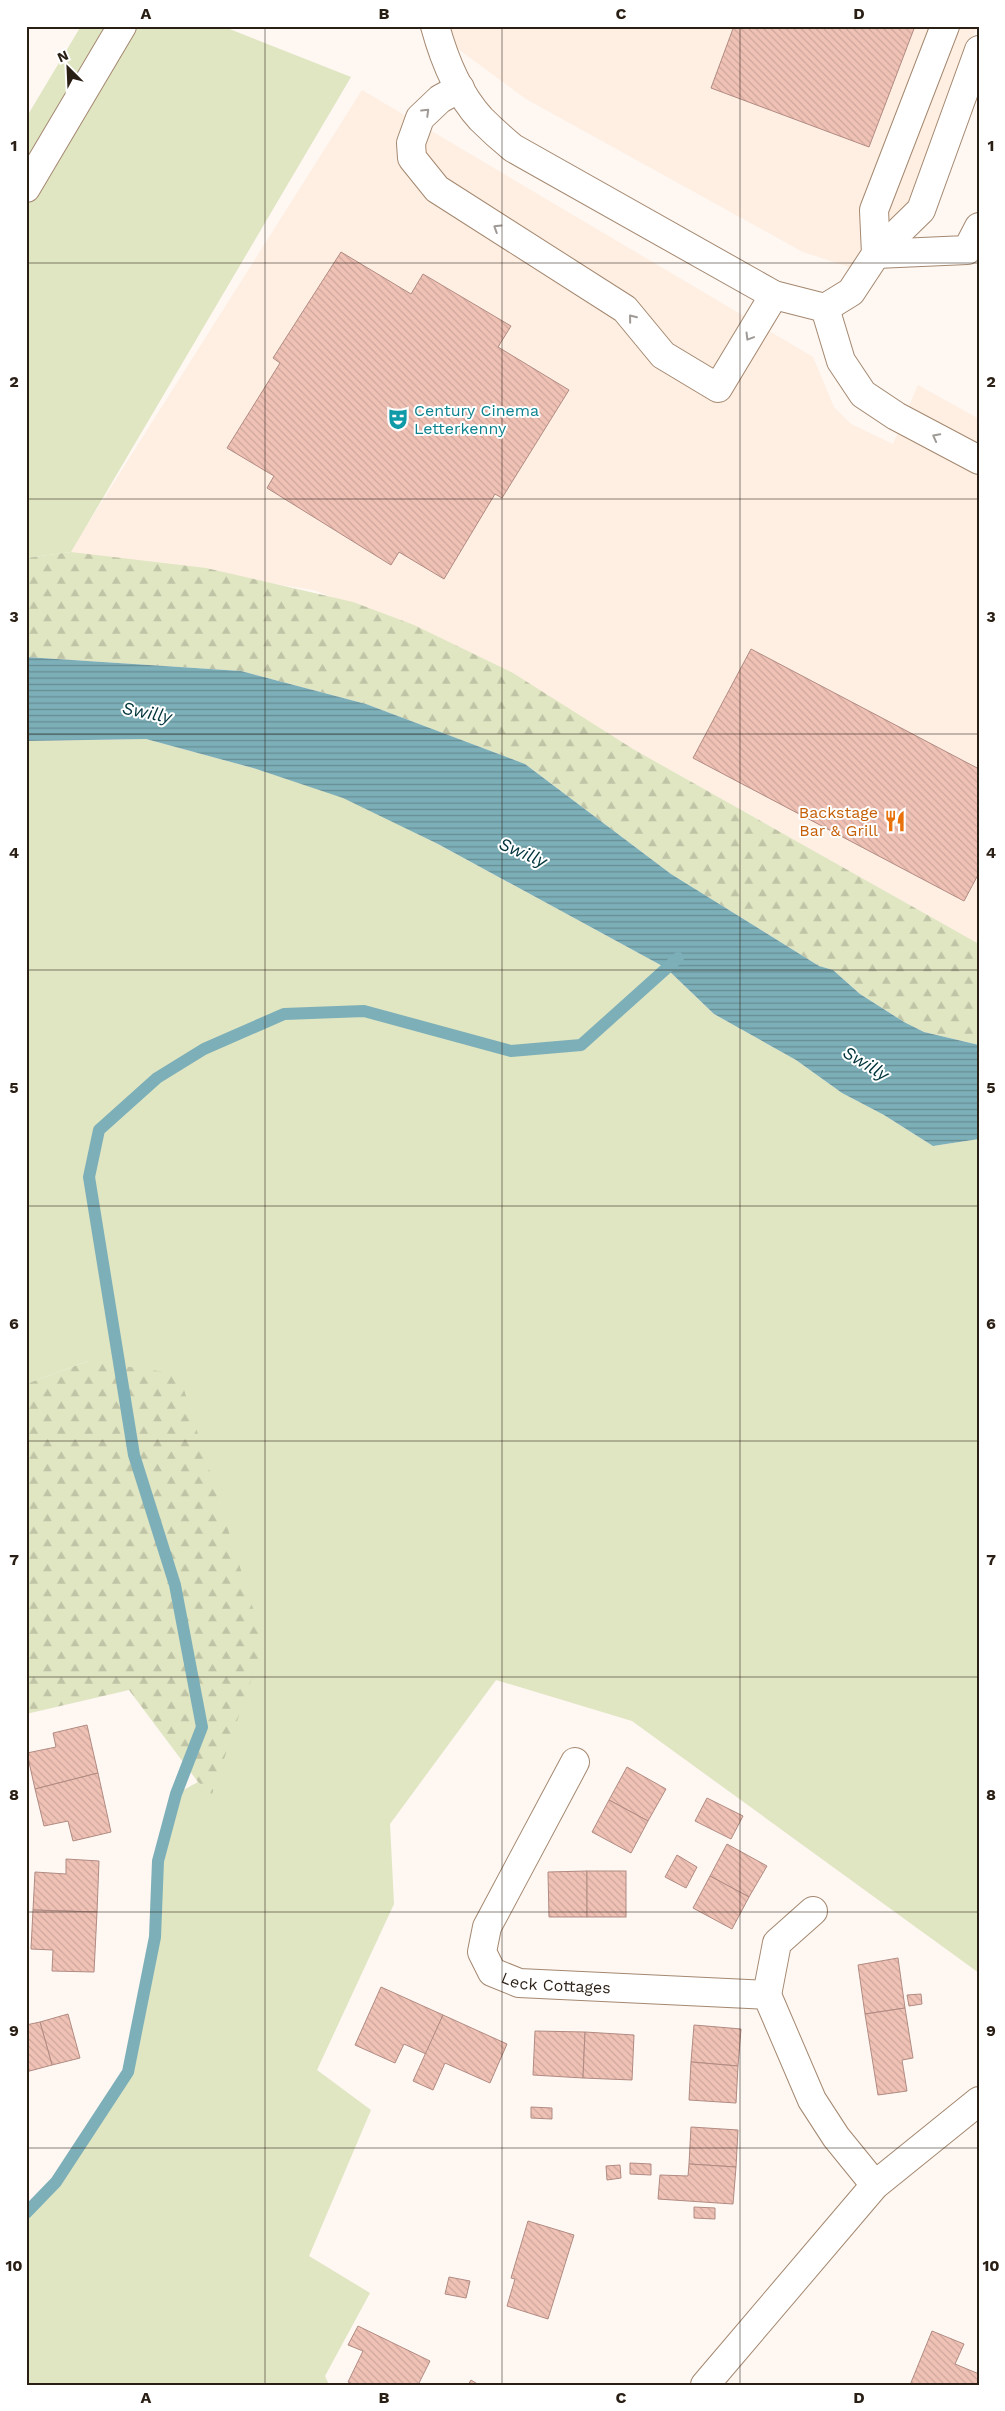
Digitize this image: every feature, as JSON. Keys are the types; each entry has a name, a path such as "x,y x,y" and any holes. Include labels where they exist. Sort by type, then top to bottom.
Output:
{"street":[{"path":"26,188 122,26"},
{"path":"435,26 444,58 460,88 480,118 513,148 774,296 825,308 851,292 876,254 920,210 979,50"},
{"path":"876,254 874,210 946,26"},
{"path":"460,88 440,99 420,118 411,143 412,158 436,189 625,309 663,356 718,388 774,296"},
{"path":"876,254 967,250 979,228"},
{"path":"825,308 841,361 863,394 896,416 979,460"},
{"name":"Leck Cottages","path":"575,1762 486,1927 482,1952 492,1972 519,1983 767,1995"},
{"path":"813,1911 777,1943 767,1995 812,2100 836,2137 875,2185"},
{"path":"704,2385 875,2185 979,2101"}],"shaded area":[{"path":"427,26 977,26 905,224 880,277 803,252 526,99"},
{"path":"362,90 813,357 834,407 851,424 893,444 918,385 979,419 979,944 633,749 488,663 314,590 70,552"}],"green space":[{"path":"81,26 187,26 189,28 190,26 222,26 351,77 71,552 26,558 26,118"},
{"path":"71,552 206,568 353,602 414,625 513,673 633,749 979,944 979,1045 924,1032 904,1022 860,994 833,970 819,966 671,874 525,764 366,704 241,671 26,657 26,558"},
{"path":"146,739 253,768 343,797 438,844 666,968 714,1014 796,1060 842,1093 884,1115 933,1146 979,1139 979,1973 632,1721 496,1680 390,1824 394,1904 317,2070 371,2110 309,2256 370,2293 325,2376 329,2385 26,2385 26,2213 56,2182 128,2072 155,1937 158,1861 176,1794 198,1782 212,1793 88,1361 26,1384 26,741"},
{"path":"88,1361 179,1374 264,1643 212,1794 198,1782 129,1690 26,1714 26,1384"}],"water":[{"name":"Swilly","path":"26,657 241,671 366,704 525,764 671,874 819,966 833,970 860,994 904,1022 924,1032 979,1045 979,1139 933,1146 884,1115 842,1093 796,1060 714,1014 666,968 438,844 343,798 253,768 146,739 26,741"}],"building":[{"path":"734,26 915,26 869,147 711,88"},
{"name":"Century Cinema Letterkenny","path":"341,252 411,294 423,274 511,326 498,347 569,390 502,498 495,494 444,579 399,552 391,565 267,488 274,476 227,448 280,363 273,358"},
{"name":"Backstage Bar & Grill","path":"751,649 979,769 979,873 964,901 693,758"},
{"path":"87,1725 98,1773 35,1789 27,1753 56,1747 53,1733"},
{"path":"627,1767 666,1789 648,1821 609,1800"},
{"path":"98,1773 111,1832 73,1841 68,1821 44,1826 35,1789"},
{"path":"707,1798 743,1816 731,1839 695,1821"},
{"path":"609,1800 648,1821 631,1853 592,1832"},
{"path":"727,1844 767,1866 749,1897 710,1876"},
{"path":"677,1855 697,1867 686,1888 665,1877"},
{"path":"66,1859 99,1861 97,1912 33,1910 35,1872 66,1874"},
{"path":"587,1871 587,1917 549,1917 548,1872"},
{"path":"587,1871 626,1871 626,1917 587,1917"},
{"path":"710,1876 749,1897 732,1929 693,1908"},
{"path":"33,1910 97,1912 94,1972 52,1971 53,1950 31,1949"},
{"path":"898,1958 905,2008 865,2014 858,1965"},
{"path":"381,1987 443,2015 426,2054 404,2044 395,2063 355,2045"},
{"path":"921,1994 922,2004 909,2006 907,1995"},
{"path":"905,2008 913,2058 902,2060 907,2091 878,2095 865,2014"},
{"path":"68,2014 80,2058 52,2065 40,2022"},
{"path":"443,2015 507,2044 490,2083 445,2063 433,2090 413,2081"},
{"path":"40,2022 52,2065 26,2072 26,2025"},
{"path":"694,2025 741,2029 738,2066 691,2062"},
{"path":"535,2031 585,2032 583,2078 533,2075"},
{"path":"585,2032 634,2035 632,2080 583,2078"},
{"path":"691,2062 738,2066 736,2103 689,2100"},
{"path":"531,2107 552,2108 552,2119 531,2118"},
{"path":"691,2127 738,2130 736,2167 689,2164"},
{"path":"630,2163 651,2164 651,2175 630,2174"},
{"path":"689,2164 736,2167 733,2204 658,2199 660,2175 688,2176"},
{"path":"620,2165 621,2178 607,2180 606,2166"},
{"path":"694,2207 715,2208 715,2219 694,2218"},
{"path":"528,2221 574,2235 548,2319 507,2306 515,2279 511,2278"},
{"path":"449,2277 470,2281 466,2298 445,2294"},
{"path":"358,2326 430,2361 418,2385 355,2385 348,2382 363,2351 348,2345"},
{"path":"932,2331 964,2344 955,2364 979,2374 979,2385 910,2385"},
{"path":"471,2380 479,2385 468,2385"}],"waterway":[{"path":"26,2213 56,2182 128,2072 155,1937 158,1861 176,1794 202,1727 175,1585 134,1455 89,1177 99,1130 157,1078 204,1049 284,1014 364,1011 511,1051 581,1045 678,958"}],"place":[{"name":"Century Cinema Letterkenny","path":"398,419"},
{"name":"Backstage Bar & Grill","path":"895,821"}]}
